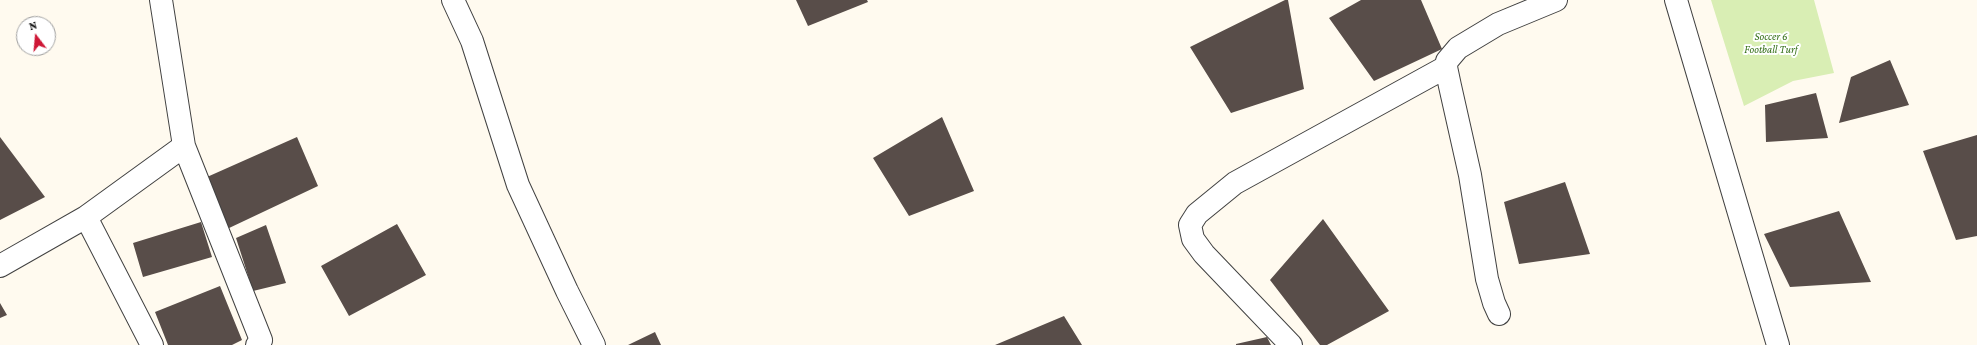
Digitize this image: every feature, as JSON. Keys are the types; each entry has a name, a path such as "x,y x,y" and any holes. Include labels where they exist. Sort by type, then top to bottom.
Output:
{"street":[{"path":"161,0 184,146 261,340 257,345"},
{"path":"453,0 472,41 518,185 567,291 594,345"},
{"path":"1499,314 1487,279 1470,176 1446,67 1447,61 1458,48 1491,28 1556,0"},
{"path":"1676,0 1778,345"},
{"path":"1291,345 1204,254 1194,239 1190,225 1197,214 1235,183 1446,67"},
{"path":"0,266 86,217 184,146"},
{"path":"86,217 152,345"}],"green space":[{"name":"Soccer 6 Football Turf","path":"1711,0 1814,0 1834,73 1793,81 1744,106"}],"building":[{"path":"796,0 867,0 868,2 808,26"},
{"path":"1285,0 1288,0 1304,89 1231,113 1190,47"},
{"path":"1361,0 1421,0 1442,49 1374,81 1329,18"},
{"path":"1890,60 1909,105 1839,123 1851,77"},
{"path":"1816,93 1828,138 1766,142 1765,105"},
{"path":"942,117 974,191 909,216 873,158"},
{"path":"1977,135 1977,236 1956,240 1923,151"},
{"path":"0,137 45,197 0,220"},
{"path":"297,137 318,186 227,229 207,177"},
{"path":"1565,182 1590,254 1519,264 1504,202"},
{"path":"1839,211 1871,282 1790,287 1764,234"},
{"path":"1323,219 1389,311 1327,345 1320,345 1270,280"},
{"path":"201,222 212,257 143,277 133,243"},
{"path":"397,224 426,275 349,316 321,266"},
{"path":"266,225 286,283 253,291 236,238"},
{"path":"220,286 242,340 232,345 168,345 155,312"},
{"path":"0,303 7,315 0,318"},
{"path":"1064,316 1082,345 995,345"},
{"path":"655,332 661,345 628,345"},
{"path":"1267,337 1271,345 1236,345 1236,344"}]}
